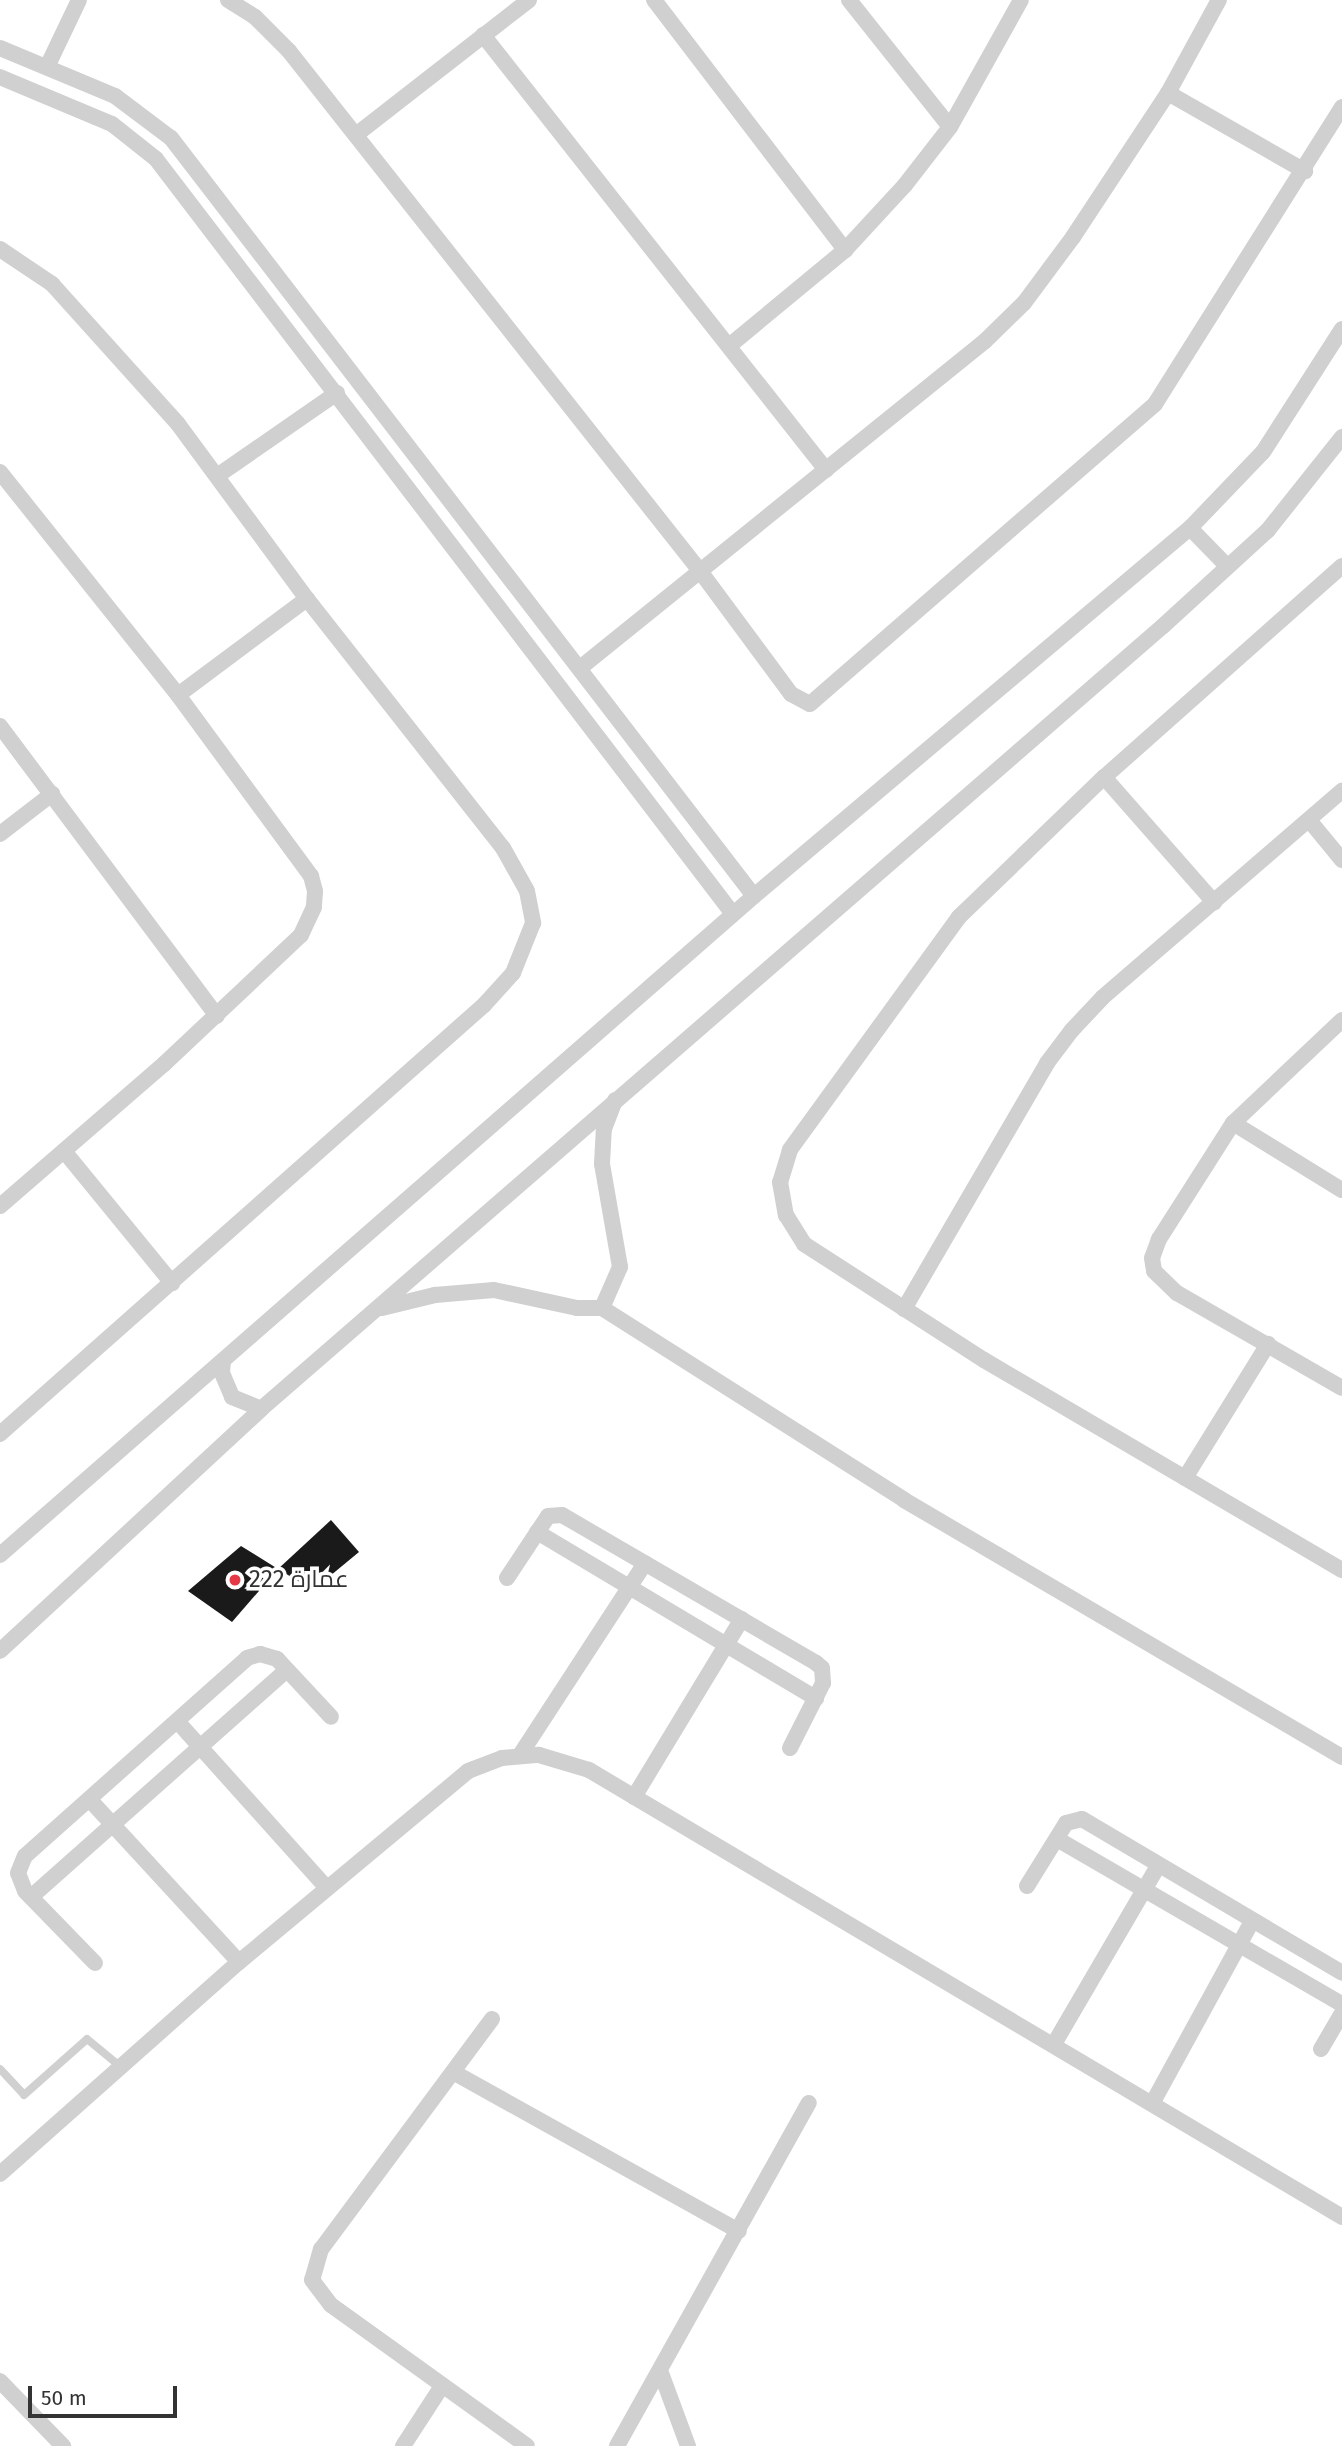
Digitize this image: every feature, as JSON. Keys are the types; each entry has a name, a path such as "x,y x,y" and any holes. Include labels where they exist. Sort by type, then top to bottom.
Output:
{"street":[{"path":"47,67 79,0"},
{"path":"228,0 273,33 357,134 700,571 791,694 810,704 819,699 1155,404 1306,171 1342,107"},
{"path":"357,134 529,0"},
{"path":"654,0 845,250"},
{"path":"849,0 950,127"},
{"path":"729,346 845,250 905,185 950,127 1021,0"},
{"path":"580,668 985,341 1024,303 1073,237 1168,93 1219,0"},
{"path":"483,35 826,470"},
{"path":"0,48 115,96 158,126 259,250 754,896"},
{"path":"0,76 87,112 135,140 337,393 733,914"},
{"path":"1168,93 1306,171"},
{"path":"0,249 34,269 68,300 178,424 307,599 503,849 527,891 533,923 513,974 484,1005 0,1434"},
{"path":"237,265 259,250"},
{"path":"0,1555 733,914 1190,528 1263,452 1342,329"},
{"path":"216,477 337,393"},
{"path":"0,1651 261,1409 615,1099 973,793 1276,522 1342,437"},
{"path":"0,472 178,695 310,876 314,891 314,907 301,935 217,1016 0,1206"},
{"path":"1190,528 1226,565"},
{"path":"456,551 477,533"},
{"path":"1342,566 1104,778 940,939 790,1150 780,1182 786,1215 804,1244 904,1309 1342,1570"},
{"path":"178,695 307,599"},
{"path":"0,726 217,1016"},
{"path":"1104,778 1213,902"},
{"path":"904,1309 1047,1063 1103,997 1342,792"},
{"path":"0,834 52,794"},
{"path":"1309,820 1342,860"},
{"path":"1342,1020 1233,1123 1158,1239 1154,1272 1177,1293 1342,1388"},
{"path":"602,1308 620,1267 602,1164 604,1129 615,1099"},
{"path":"1233,1123 1342,1190"},
{"path":"64,1151 172,1283"},
{"path":"377,1310 435,1294 494,1290 577,1308 602,1308 904,1500 1342,1757"},
{"path":"1185,1478 1268,1344"},
{"path":"223,1361 222,1373 232,1397 261,1409"},
{"path":"507,1578 537,1532 556,1513 742,1619 822,1668 825,1675 790,1748"},
{"path":"537,1532 816,1698"},
{"path":"520,1755 645,1563"},
{"path":"634,1797 742,1619"},
{"path":"95,1963 31,1897 20,1882 20,1864 247,1658 272,1656 331,1717"},
{"path":"31,1897 287,1671"},
{"path":"177,1721 327,1888"},
{"path":"0,2174 239,1962 468,1771 520,1755 573,1763 634,1797 1153,2102 1342,2217"},
{"path":"90,1800 239,1962"},
{"path":"1027,1886 1070,1819 1082,1819 1342,1973"},
{"path":"1056,1839 1342,2004"},
{"path":"1054,2044 1158,1866"},
{"path":"1153,2102 1252,1922"},
{"path":"1321,2049 1342,2013"},
{"path":"492,2020 321,2249 312,2280 331,2305 527,2446"},
{"path":"453,2072 739,2231"},
{"path":"617,2446 661,2373 809,2103"},
{"path":"661,2373 688,2446"},
{"path":"0,2381 63,2446"},
{"path":"403,2446 442,2386"}],"lane":[{"path":"0,2069 24,2095 87,2039 121,2067"}],"building":[{"path":"331,1520 359,1552 313,1590 278,1569"},
{"name":"عمارة 222","path":"241,1546 278,1569 232,1622 188,1591"}],"place":[{"name":"عمارة 222","path":"235,1580"}]}
